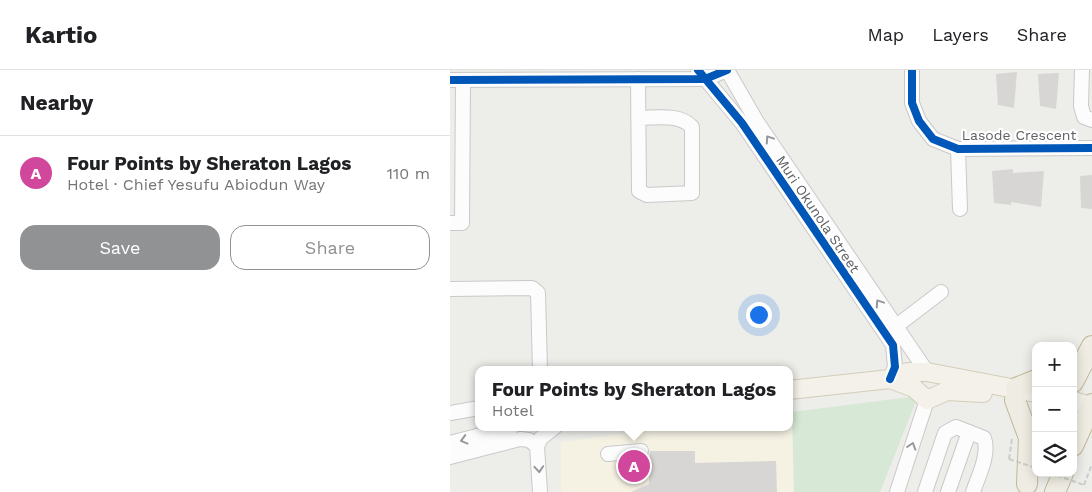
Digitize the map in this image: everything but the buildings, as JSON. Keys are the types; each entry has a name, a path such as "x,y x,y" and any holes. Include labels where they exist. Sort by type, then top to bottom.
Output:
{"highway":[{"path":"1077,354 1092,338"},
{"path":"1077,374 1092,346"},
{"path":"1031,477 1029,438 1016,394 1032,383"},
{"path":"1077,435 1086,410"},
{"path":"1055,492 1061,477"}],"main road":[{"path":"793,390 890,379 908,372 926,372 1016,394 1032,403"},
{"path":"890,379 914,388 927,400 943,392 960,390 1016,394 1032,393"}],"street":[{"path":"450,223 462,223 457,80 638,79 727,70"},
{"name":"Muri Okunola Street","path":"727,70 757,122 926,372"},
{"name":"Lasode Crescent","path":"912,70 912,103 919,121 933,139 958,149 1092,148"},
{"path":"1082,70 1081,106 1084,117 1092,120"},
{"name":"Muri Okunola Street","path":"702,74 742,123 893,345 895,366 890,379"},
{"path":"638,79 638,118 639,190 647,195 692,193 692,127 685,120 678,118 638,118"},
{"path":"958,149 960,209"},
{"path":"450,289 532,288 538,293 540,366"},
{"path":"895,327 941,292"},
{"path":"897,492 927,400"},
{"path":"450,413 475,409"},
{"path":"925,492 945,433 956,427 984,438 986,443 986,454 974,492"},
{"path":"450,443 496,431"},
{"path":"540,492 537,446 541,438 550,431"},
{"path":"948,492 970,432"},
{"path":"450,457 520,438 529,440 537,446"},
{"path":"608,454 641,451"}],"path":[{"path":"1012,432 1010,459 1031,477"},
{"path":"1060,477 1084,486 1092,464"}],"shaded area":[{"path":"643,431 792,431 794,492 561,492 561,442"}],"green space":[{"path":"918,396 880,492 794,492 793,412"}],"cycle path":[{"path":"698,70 742,123 893,345 895,367 890,379"},
{"path":"450,80 705,79 727,70"},
{"path":"912,70 912,103 919,121 933,139 958,149 1092,148"}],"place":[{"name":"Four Points by Sheraton Lagos","path":"634,466"}]}
